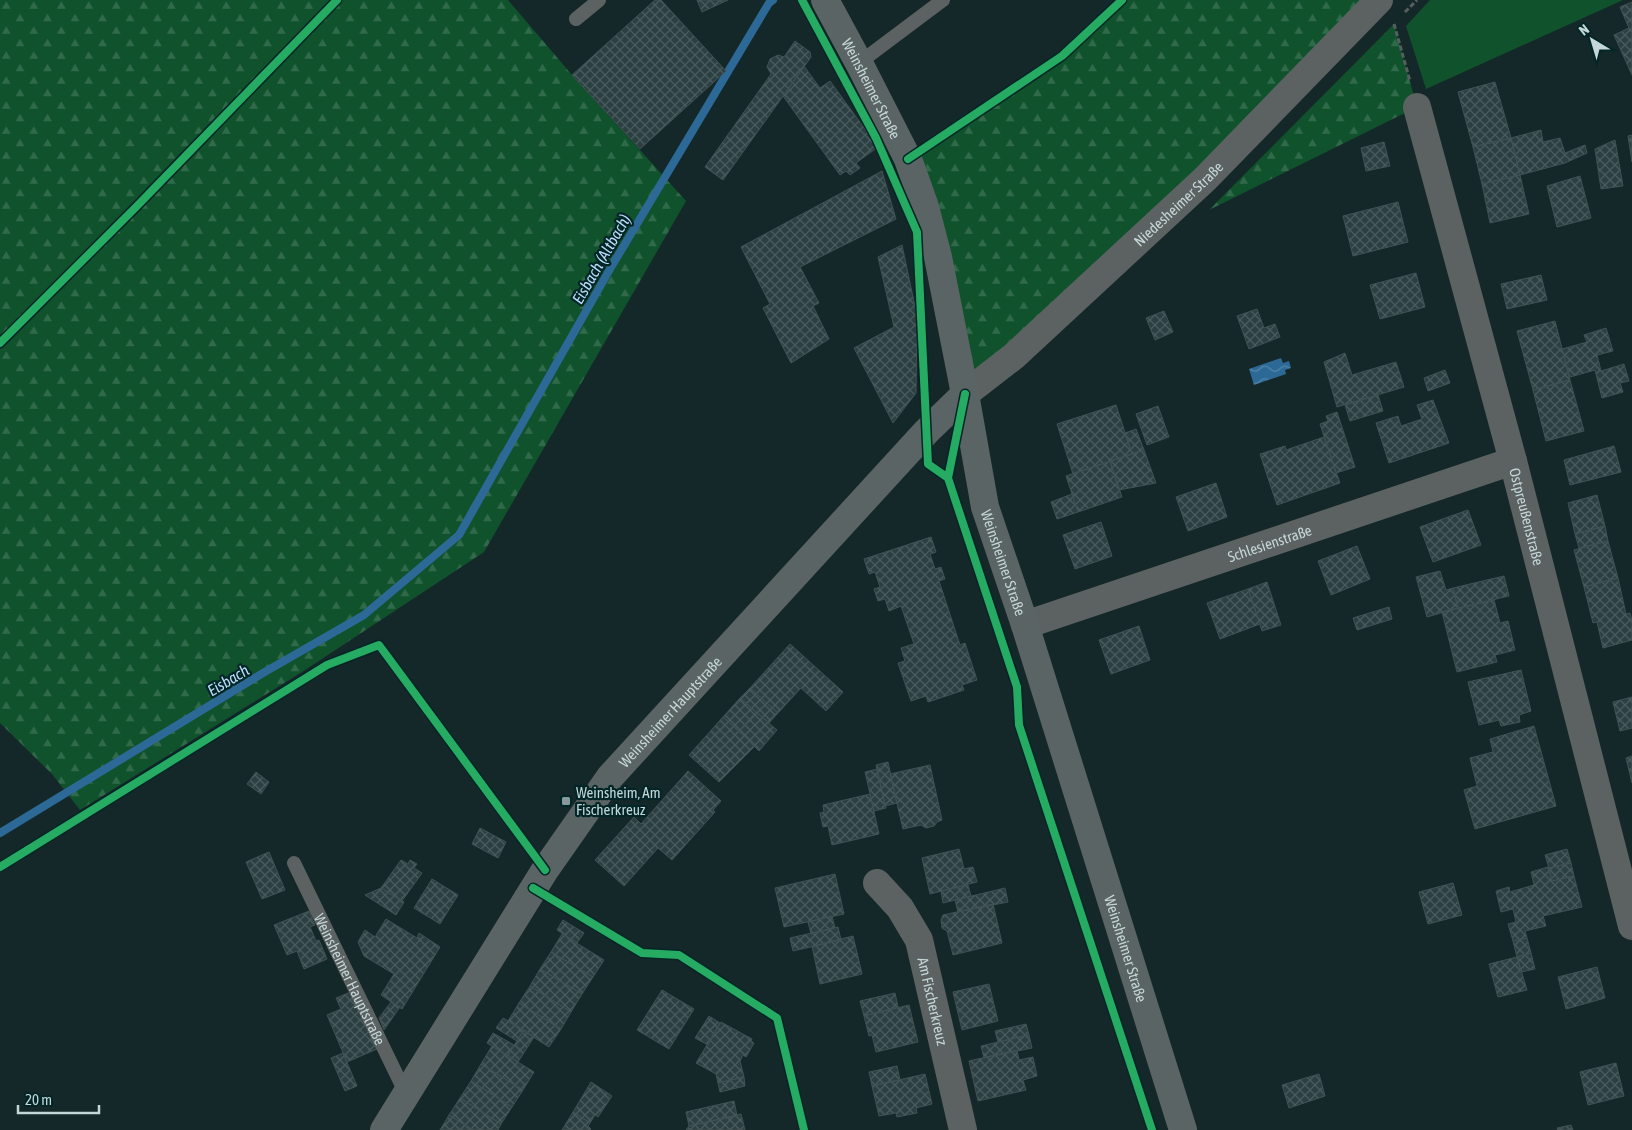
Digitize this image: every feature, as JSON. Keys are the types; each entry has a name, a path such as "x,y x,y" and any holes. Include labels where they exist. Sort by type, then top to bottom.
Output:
{"main road":[{"name":"Weinsheimer Straße","path":"825,0 860,63 908,159 925,207 938,257 985,507 1025,625 1183,1130"},
{"name":"Weinsheimer Hauptstraße","path":"384,1130 541,876 610,777 926,432 965,394"}],"street":[{"name":"Niedesheimer Straße","path":"965,394 1014,356 1205,179 1385,8"},
{"name":"Ostpreußenstraße","path":"1417,107 1513,461 1632,926"},
{"name":"Schlesienstraße","path":"1025,625 1513,461"},
{"name":"Am Fischerkreuz","path":"878,883 900,908 919,940 963,1130"}],"lane":[{"path":"576,19 599,0"},
{"path":"860,63 943,0"},
{"name":"Weinsheimer Hauptstraße","path":"294,863 406,1094"}],"path":[{"path":"1385,8 1417,107"}],"green space":[{"path":"0,0 508,0 572,75 686,201 484,552 302,672 80,810 52,774 0,723"},
{"path":"1122,0 1379,0 965,394 908,159 1062,56"},
{"path":"1430,0 1623,0 1426,89 1406,26"},
{"path":"1394,24 1417,107 1209,210"}],"water":[{"path":"1281,358 1283,363 1289,361 1291,368 1285,370 1286,374 1254,385 1249,369"}],"building":[{"path":"655,0 661,0 726,71 640,149 572,75"},
{"path":"697,0 728,0 702,12"},
{"path":"1632,2 1632,75 1614,35 1629,28 1620,7"},
{"path":"795,41 810,52 811,57 723,180 705,167 771,74 767,67 770,59 778,55 784,57"},
{"path":"804,66 820,88 830,81 878,147 856,163 860,168 850,175 846,171 840,175 783,96"},
{"path":"1495,82 1511,138 1473,147 1458,92"},
{"path":"1541,130 1543,142 1560,138 1565,153 1585,145 1587,153 1565,163 1520,175 1511,138"},
{"path":"1632,135 1632,162 1628,136"},
{"path":"1511,138 1520,175 1482,184 1473,147"},
{"path":"1615,140 1623,186 1601,189 1595,149"},
{"path":"1384,142 1390,166 1366,171 1361,148"},
{"path":"882,171 896,219 800,267 819,303 813,306 829,339 791,363 763,308 770,304 741,247"},
{"path":"1520,175 1529,214 1490,223 1482,184"},
{"path":"1580,176 1591,218 1557,227 1547,186"},
{"path":"1398,202 1408,242 1353,256 1343,216"},
{"path":"902,245 917,316 916,393 893,423 854,348 894,327 878,257"},
{"path":"1416,273 1425,307 1380,319 1370,285"},
{"path":"1541,275 1547,300 1507,309 1501,284"},
{"path":"1257,309 1264,328 1275,324 1280,337 1249,349 1237,316"},
{"path":"1164,311 1173,332 1155,340 1146,318"},
{"path":"1555,321 1570,380 1533,390 1517,331"},
{"path":"1606,328 1613,351 1597,355 1601,371 1624,364 1629,381 1620,383 1623,392 1602,398 1595,370 1570,377 1562,349 1587,342 1584,335"},
{"path":"1345,353 1352,375 1396,362 1404,387 1337,407 1324,362"},
{"path":"1445,370 1450,383 1428,391 1424,378"},
{"path":"1570,380 1584,431 1546,441 1533,390"},
{"path":"1378,395 1383,411 1350,421 1345,405"},
{"path":"1433,400 1449,443 1389,463 1376,423 1398,416 1401,426 1422,419 1417,405"},
{"path":"1116,405 1132,454 1073,474 1057,424"},
{"path":"1158,406 1169,437 1147,445 1136,414"},
{"path":"1337,412 1355,467 1336,473 1320,424 1328,421 1326,416"},
{"path":"1136,429 1144,450 1132,454 1125,433"},
{"path":"1324,437 1340,483 1277,505 1260,454 1285,446 1286,450"},
{"path":"1614,446 1621,472 1570,485 1564,460"},
{"path":"1144,450 1156,483 1119,490 1110,461"},
{"path":"1110,461 1122,497 1078,512 1066,476"},
{"path":"1216,483 1227,517 1188,531 1176,497"},
{"path":"1072,494 1078,512 1057,519 1051,502"},
{"path":"1597,495 1605,526 1575,534 1568,503"},
{"path":"1468,510 1481,545 1433,562 1420,527"},
{"path":"1101,522 1112,556 1075,569 1063,535"},
{"path":"1605,526 1608,541 1579,548 1575,534"},
{"path":"931,537 936,552 930,554 935,569 941,567 945,579 939,581 960,645 965,643 977,680 962,685 964,690 928,702 926,696 911,701 898,663 905,661 901,648 914,644 901,606 889,611 885,599 878,601 874,589 880,587 875,572 869,574 864,559"},
{"path":"1608,541 1618,578 1584,587 1574,550"},
{"path":"1357,546 1370,579 1331,595 1318,561"},
{"path":"1440,571 1446,590 1453,588 1458,608 1427,617 1416,577"},
{"path":"1504,576 1509,596 1458,608 1453,588"},
{"path":"1618,578 1626,614 1630,613 1632,621 1632,640 1603,648 1597,622 1593,623 1584,587"},
{"path":"1267,582 1281,625 1262,631 1248,589"},
{"path":"1248,589 1260,624 1220,639 1207,603"},
{"path":"1494,600 1500,623 1508,621 1515,650 1495,655 1497,662 1457,672 1442,612"},
{"path":"1389,607 1392,619 1357,630 1353,618"},
{"path":"1139,626 1150,660 1111,674 1099,640"},
{"path":"790,644 843,692 826,711 801,688 778,713 750,688"},
{"path":"1521,670 1531,711 1519,715 1520,722 1501,726 1499,720 1479,725 1468,682"},
{"path":"750,688 778,713 769,723 740,698"},
{"path":"1632,697 1632,728 1620,731 1613,702"},
{"path":"740,698 756,712 739,731 723,717"},
{"path":"756,712 777,730 759,751 739,731"},
{"path":"723,717 755,746 719,782 689,755"},
{"path":"1534,726 1556,806 1475,829 1464,790 1477,786 1470,758 1493,752 1490,739"},
{"path":"1632,756 1632,783 1626,758"},
{"path":"888,762 897,803 885,806 876,765"},
{"path":"930,765 942,820 934,826 926,828 921,825 903,829 890,774"},
{"path":"877,769 886,808 874,811 865,772"},
{"path":"688,771 721,801 713,810 715,812 672,860 658,848 624,886 595,860 634,817 641,824"},
{"path":"256,772 269,782 261,794 247,784"},
{"path":"870,794 879,834 832,845 828,826 823,827 820,813 824,812 823,805"},
{"path":"480,828 506,842 498,858 472,844"},
{"path":"959,849 964,869 973,867 977,882 930,894 922,858"},
{"path":"1567,849 1571,863 1549,868 1545,855"},
{"path":"269,852 285,890 262,899 246,862"},
{"path":"401,860 408,864 410,860 417,864 414,868 422,873 402,901 381,888"},
{"path":"1571,863 1574,876 1552,881 1549,868"},
{"path":"1548,867 1552,881 1574,876 1582,907 1543,916 1546,926 1525,931 1527,938 1513,941 1508,924 1516,922 1513,909 1501,912 1496,891 1509,887 1510,892 1534,885 1531,872"},
{"path":"835,874 844,914 784,927 775,888"},
{"path":"432,879 458,895 440,924 414,908"},
{"path":"1453,883 1462,915 1428,924 1419,892"},
{"path":"968,885 971,896 943,903 941,891"},
{"path":"381,888 404,902 396,915 365,895"},
{"path":"1005,888 1008,902 958,912 955,900"},
{"path":"993,904 1002,943 953,955 947,931 942,928 941,920 943,915"},
{"path":"309,911 315,925 310,927 316,941 319,940 327,959 304,969 297,951 287,955 274,925"},
{"path":"832,916 835,928 811,934 808,922"},
{"path":"386,919 417,938 419,933 440,947 402,1009 381,995 394,974 364,956 358,942 365,930 375,937"},
{"path":"563,920 584,933 577,943 557,930"},
{"path":"838,927 841,940 793,951 790,938"},
{"path":"562,934 604,960 593,977 551,952"},
{"path":"853,936 862,974 820,984 812,946"},
{"path":"1527,938 1531,953 1517,957 1513,941"},
{"path":"551,952 593,977 582,994 540,969"},
{"path":"1531,953 1535,969 1521,972 1517,957"},
{"path":"1517,957 1527,990 1498,997 1489,964"},
{"path":"1597,967 1605,998 1566,1009 1558,977"},
{"path":"540,969 582,994 571,1012 530,986"},
{"path":"989,984 998,1021 962,1030 953,992"},
{"path":"530,986 571,1012 561,1029 519,1003"},
{"path":"662,990 694,1009 669,1049 637,1030"},
{"path":"353,991 377,1049 347,1062 327,1015 341,1009 336,998"},
{"path":"895,993 898,1007 864,1016 860,1001"},
{"path":"391,1002 400,1007 384,1030 379,1018"},
{"path":"519,1003 561,1029 549,1047 508,1021"},
{"path":"909,1005 918,1042 876,1052 872,1035 869,1036 864,1016"},
{"path":"709,1016 720,1023 708,1045 695,1038"},
{"path":"503,1018 524,1030 517,1041 496,1028"},
{"path":"721,1022 752,1039 751,1041 754,1043 746,1057 743,1055 740,1061 744,1077 718,1083 716,1074 696,1063"},
{"path":"1026,1024 1029,1035 998,1042 995,1031"},
{"path":"524,1030 534,1037 518,1062 508,1055"},
{"path":"493,1033 514,1045 508,1056 487,1043"},
{"path":"1029,1035 1032,1048 984,1058 981,1046"},
{"path":"492,1046 534,1072 523,1090 481,1064"},
{"path":"1017,1050 1019,1060 1033,1057 1037,1076 1023,1080 1026,1090 978,1101 969,1061"},
{"path":"343,1053 357,1086 345,1091 331,1058"},
{"path":"1616,1063 1624,1096 1588,1105 1580,1072"},
{"path":"481,1064 523,1090 512,1107 471,1081"},
{"path":"897,1066 900,1080 872,1086 869,1072"},
{"path":"925,1074 932,1104 916,1108 917,1113 897,1117 896,1113 879,1116 872,1086"},
{"path":"1319,1074 1325,1096 1289,1108 1282,1085"},
{"path":"744,1077 745,1086 720,1092 718,1083"},
{"path":"471,1081 512,1107 501,1124 460,1098"},
{"path":"591,1082 612,1096 598,1117 595,1115 590,1123 573,1112"},
{"path":"460,1098 501,1124 498,1130 473,1130 449,1115"},
{"path":"734,1101 737,1116 689,1126 686,1112"},
{"path":"573,1112 590,1123 588,1126 590,1130 562,1130"},
{"path":"741,1114 745,1130 686,1130 689,1126"},
{"path":"449,1115 473,1130 440,1130"},
{"path":"1571,1125 1573,1130 1558,1130 1557,1128"}],"waterway":[{"name":"Eisbach (Altbach)","path":"0,833 263,673 364,615 459,535 610,269 769,3 773,0"}],"cycle path":[{"path":"0,343 137,206 337,0"},
{"path":"802,0 876,138 917,232 928,464 948,478"},
{"path":"908,159 1062,56 1122,0"},
{"path":"965,394 948,478 1017,687 1019,725 1152,1130"},
{"path":"0,867 327,665 379,645 545,870"},
{"path":"533,888 642,953 679,955 777,1018 804,1130"}],"place":[{"name":"Weinsheim, Am Fischerkreuz","path":"566,801"}],"water label":[{"name":"Eisbach","path":"228,680"}]}
